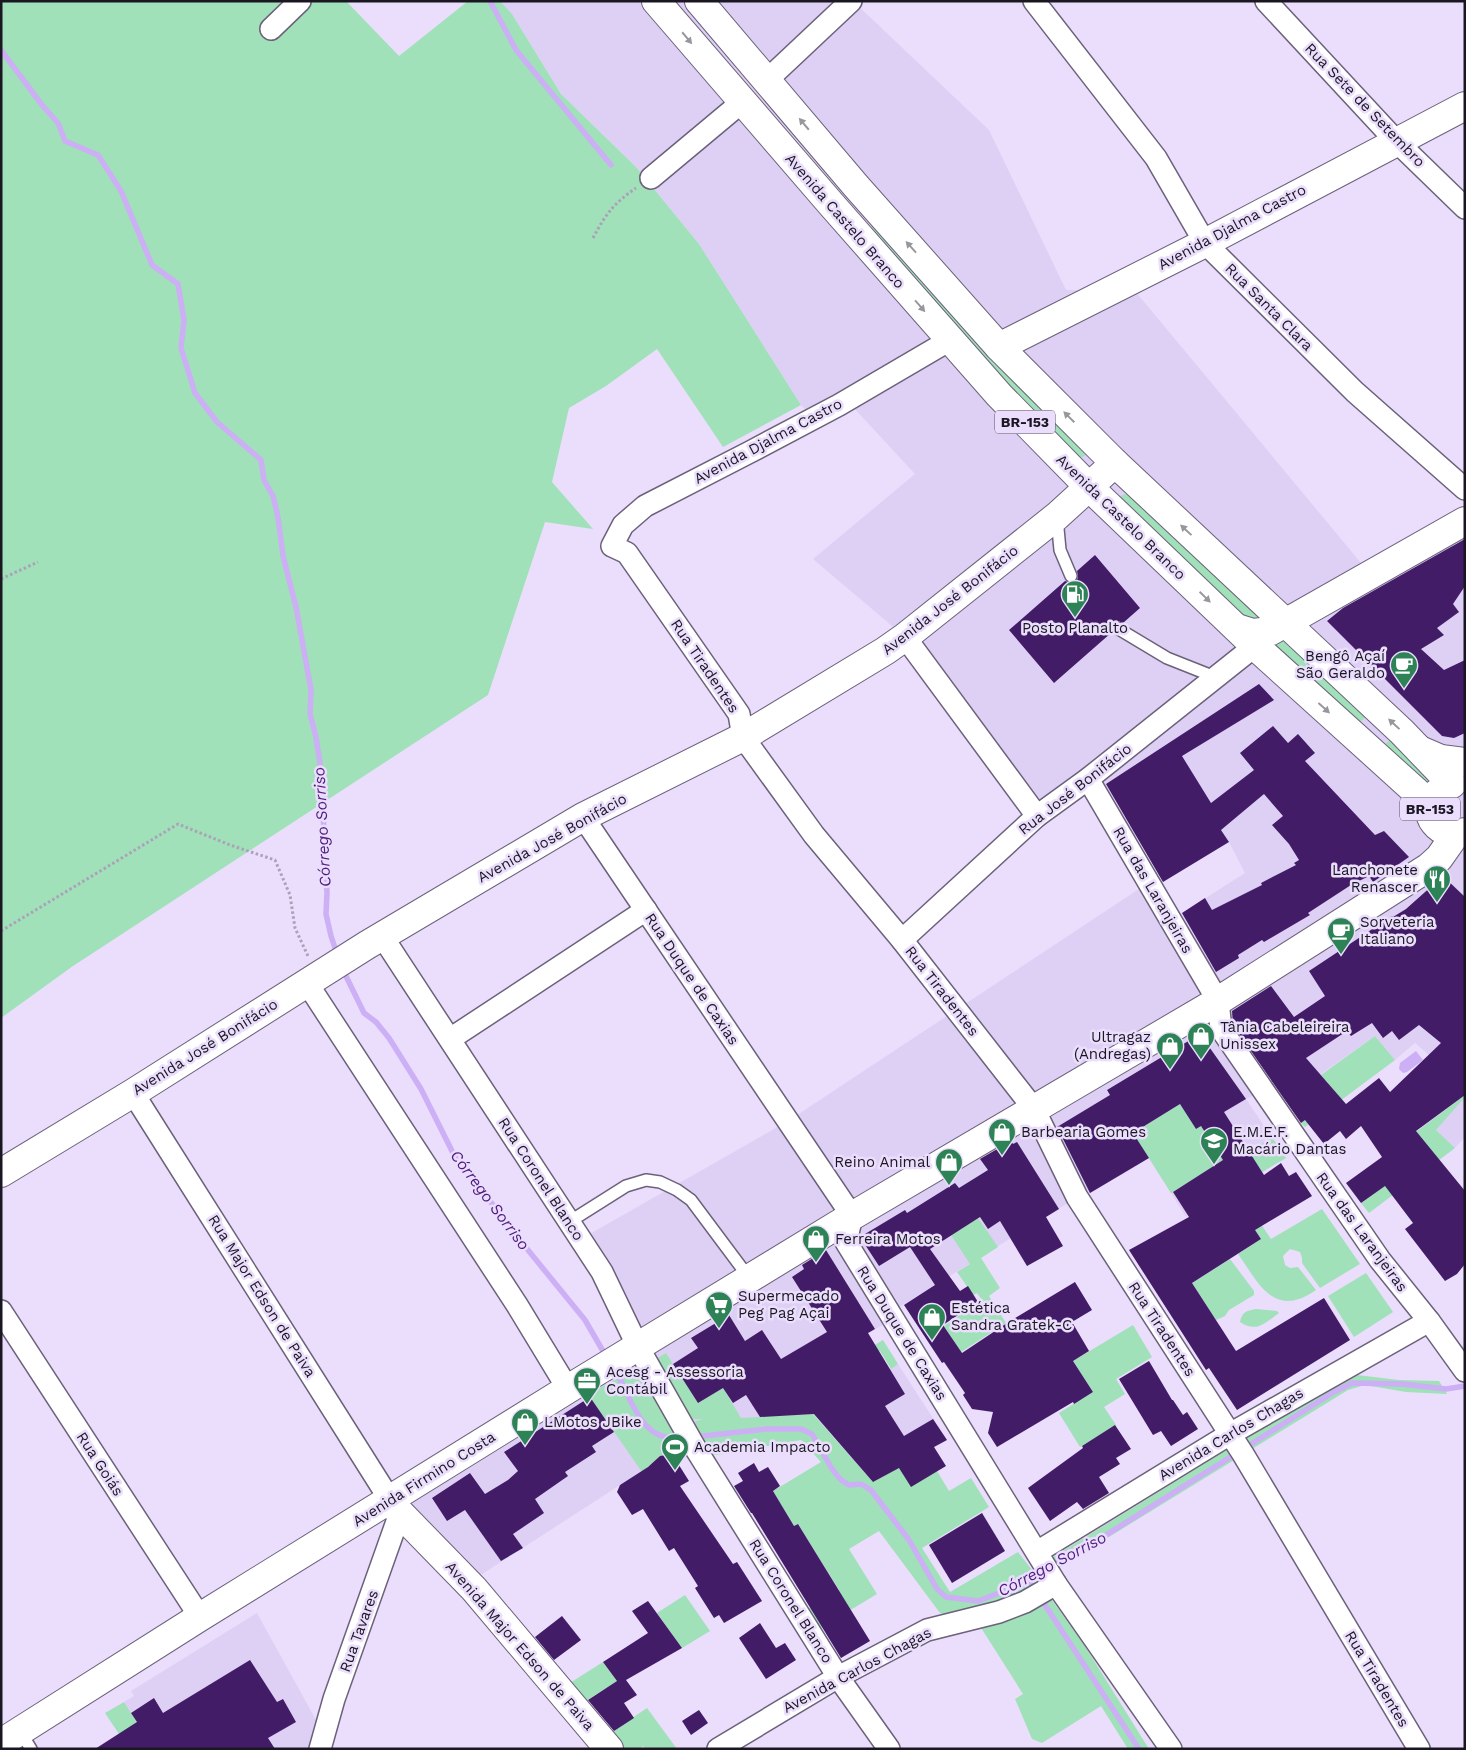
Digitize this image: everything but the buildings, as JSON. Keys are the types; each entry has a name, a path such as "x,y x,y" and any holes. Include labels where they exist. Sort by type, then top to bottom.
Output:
{"street":[{"path":"271,29 300,1"},
{"name":"Avenida Castelo Branco","path":"656,1 999,395 1089,487 1246,637 1422,797 1430,809 1437,827 1462,837"},
{"name":"BR-153","path":"699,1 856,186 999,347 1116,463 1420,750 1462,777 1441,788 1433,797 1430,809"},
{"path":"768,80 851,1"},
{"name":"Rua Santa Clara","path":"1034,1 1156,158 1205,243 1355,392 1465,489"},
{"name":"Rua Sete de Setembro","path":"1266,1 1396,141 1465,208"},
{"path":"651,178 742,102"},
{"name":"Avenida Djalma Castro","path":"999,347 1205,243 1465,106"},
{"path":"831,204 856,186"},
{"name":"Avenida Djalma Castro","path":"627,554 612,546 622,525 645,506 839,405 950,340"},
{"name":"Avenida José Bonifácio","path":"1,1173 133,1093 374,941 583,817 743,737 885,651 906,637 1057,516 1116,463"},
{"path":"1246,637 1253,633 1272,631 1465,521"},
{"name":"Rua Tiradentes","path":"627,554 739,714 743,737 814,835 902,940 1034,1109 1077,1197 1237,1444 1419,1749"},
{"path":"906,637 1037,816"},
{"name":"Rua José Bonifácio","path":"902,940 1037,816 1088,780 1215,677 1246,637"},
{"name":"Rua das Laranjeiras","path":"1088,780 1218,1001 1220,1030 1380,1260 1462,1363"},
{"name":"Rua Duque de Caxias","path":"583,817 852,1216 846,1242 1047,1568 1171,1749"},
{"name":"Avenida Firmino Costa","path":"17,1741 200,1617 395,1507 579,1382 750,1280 852,1216 1218,1001 1429,867 1462,837"},
{"path":"450,1039 646,910"},
{"name":"Rua Coronel Blanco","path":"374,941 450,1039 602,1272 632,1350 686,1431 838,1677 888,1749"},
{"path":"317,977 512,1297 579,1382"},
{"name":"Rua Major Edson de Paiva","path":"133,1093 395,1507"},
{"name":"Rua Goiás","path":"1,1311 200,1617"},
{"name":"Avenida Carlos Chagas","path":"718,1749 838,1677 927,1630 999,1612 1025,1602 1047,1568 1429,1321"},
{"name":"Rua Tavares","path":"320,1749 395,1507"},
{"name":"Avenida Major Edson de Paiva","path":"395,1507 474,1588 609,1749"}],"lane":[{"path":"1057,516 1060,550 1071,576"},
{"path":"1117,628 1167,658 1215,677"},
{"path":"569,1222 626,1186 646,1180 660,1182 677,1190 691,1200 750,1280"}],"path":[{"path":"593,238 601,222 619,199 651,178"},
{"path":"1,579 38,562"},
{"path":"1,932 178,824 274,860 290,895 295,928 317,977"}],"shaded area":[{"path":"500,1 853,1 989,130 1066,290 1135,291 1371,575 1465,522 1465,1137 1455,1148 1436,1130 1454,1109 1437,1062 1415,1043 1395,1060 1375,1036 1274,1107 1263,1091 1246,1099 1286,1158 1186,1217 1149,1158 1079,1200 1076,1198 890,1313 893,1319 776,1387 793,1415 766,1429 660,1456 648,1467 473,1580 390,1500 637,1347 581,1239 788,1121 1145,885 1168,922 1245,873 1229,842 1201,797 1124,844 1085,778 1037,807 905,637 813,559 915,474 840,393 807,411 801,405 699,244 636,167 561,94 512,14"},
{"path":"1416,1051 1423,1060 1403,1073 1399,1069 1400,1063"},
{"path":"898,1364 947,1440 873,1482 813,1414"},
{"path":"257,1613 321,1729 315,1749 154,1749 124,1702 134,1696 131,1691"}],"green space":[{"path":"1,1 346,1 399,56 468,1 500,1 512,14 561,94 636,167 699,244 801,405 723,447 657,349 606,386 569,408 552,482 593,529 545,522 488,695 73,966 1,1018"},
{"path":"877,225 1087,452 1085,456 1078,458 972,348 870,229"},
{"path":"1128,494 1265,620 1251,621 1234,609 1120,500 1121,496"},
{"path":"1286,636 1368,715 1359,723 1272,642"},
{"path":"1391,739 1432,781 1428,787 1383,746"},
{"path":"1375,1036 1395,1060 1305,1127 1301,1123 1338,1095 1321,1075"},
{"path":"1465,1095 1436,1130 1455,1148 1369,1213 1361,1203 1414,1164 1400,1144"},
{"path":"1180,1104 1196,1129 1201,1126 1223,1160 1171,1193 1133,1133"},
{"path":"1272,1137 1286,1158 1262,1172 1249,1152"},
{"path":"1236,1187 1271,1239 1322,1209 1360,1264 1320,1288 1302,1263 1300,1252 1290,1249 1283,1256 1285,1265 1290,1268 1298,1267 1316,1290 1301,1298 1289,1301 1279,1300 1270,1295 1261,1287 1238,1254 1261,1239 1248,1220"},
{"path":"978,1218 998,1247 981,1258 1000,1288 989,1296 1006,1323 961,1352 944,1326 982,1300 977,1293 973,1295 957,1272 970,1264 951,1235"},
{"path":"1230,1259 1254,1291 1254,1295 1229,1310 1225,1316 1216,1320 1192,1283"},
{"path":"1366,1273 1393,1312 1354,1337 1328,1296"},
{"path":"1256,1309 1277,1311 1279,1313 1256,1327 1240,1322 1245,1312"},
{"path":"1133,1325 1152,1357 1116,1379 1125,1394 1104,1407 1116,1425 1080,1447 1059,1413 1093,1392 1073,1361"},
{"path":"883,1340 898,1364 891,1369 880,1351 868,1359 863,1352"},
{"path":"666,1353 698,1403 723,1388 741,1418 813,1414 873,1482 899,1467 937,1471 949,1491 971,1478 989,1507 922,1548 950,1592 1018,1552 1032,1570 1285,1414 1338,1378 1357,1375 1399,1380 1439,1381 1447,1394 1406,1392 1365,1385 1348,1390 1039,1580 1039,1585 1033,1591 950,1616 940,1613 879,1531 849,1549 877,1594 819,1629 808,1609 839,1590 798,1524 794,1526 773,1491 821,1462 801,1440 717,1455 692,1452 660,1456 642,1472 590,1397 590,1393 626,1374 627,1371 634,1369 639,1371 670,1420 690,1428 696,1421 703,1419 691,1419 653,1361"},
{"path":"685,1595 710,1631 682,1648 657,1613"},
{"path":"1048,1597 1083,1643 1149,1749 1128,1749 1101,1706 1042,1743 1032,1739 1015,1699 1023,1694 978,1623"},
{"path":"603,1662 617,1681 578,1706 562,1688"},
{"path":"124,1702 154,1749 129,1749 105,1713"},
{"path":"647,1708 677,1749 645,1749 643,1746 640,1749 625,1749 613,1731"}],"waterway":[{"path":"490,1 516,50 611,165"},
{"name":"Córrego Sorriso","path":"1,50 42,105 58,123 65,141 98,155 121,191 152,265 178,284 184,320 181,348 195,393 217,422 261,460 264,480 273,496 278,517 283,556 296,607 311,690 310,714 321,770 327,893 326,914 337,954"},
{"name":"Córrego Sorriso","path":"343,970 364,1013 376,1022 389,1038 421,1089 457,1161 585,1320 607,1358"},
{"name":"Córrego Sorriso","path":"615,1370 634,1408 646,1426 662,1436 682,1437"},
{"name":"Córrego Sorriso","path":"694,1437 766,1429 801,1429 812,1434 832,1469 841,1480 849,1485 861,1484 871,1490 909,1540 937,1589 946,1597 978,1601 1007,1590 1079,1552 1334,1392 1352,1383 1402,1384 1446,1389 1465,1386"},
{"path":"1028,1579 1139,1749"}],"place":[{"name":"Posto Planalto","path":"1075,618"},
{"name":"Bengô Açaí São Geraldo","path":"1404,689"},
{"name":"Lanchonete Renascer","path":"1437,903"},
{"name":"Sorveteria Italiano","path":"1341,955"},
{"name":"Tânia Cabeleireira Unissex","path":"1201,1060"},
{"name":"Ultragaz (Andregas)","path":"1170,1070"},
{"name":"Barbearia Gomes","path":"1002,1156"},
{"name":"E.M.E.F. Macário Dantas","path":"1214,1165"},
{"name":"Reino Animal","path":"949,1186"},
{"name":"Ferreira Motos","path":"816,1263"},
{"name":"Supermecado Peg Pag Açai","path":"719,1329"},
{"name":"Estética Sandra Gratek-C","path":"932,1341"},
{"name":"Acesg - Assessoria Contábil","path":"587,1405"},
{"name":"LMotos JBike","path":"525,1446"},
{"name":"Academia Impacto","path":"675,1471"}]}
